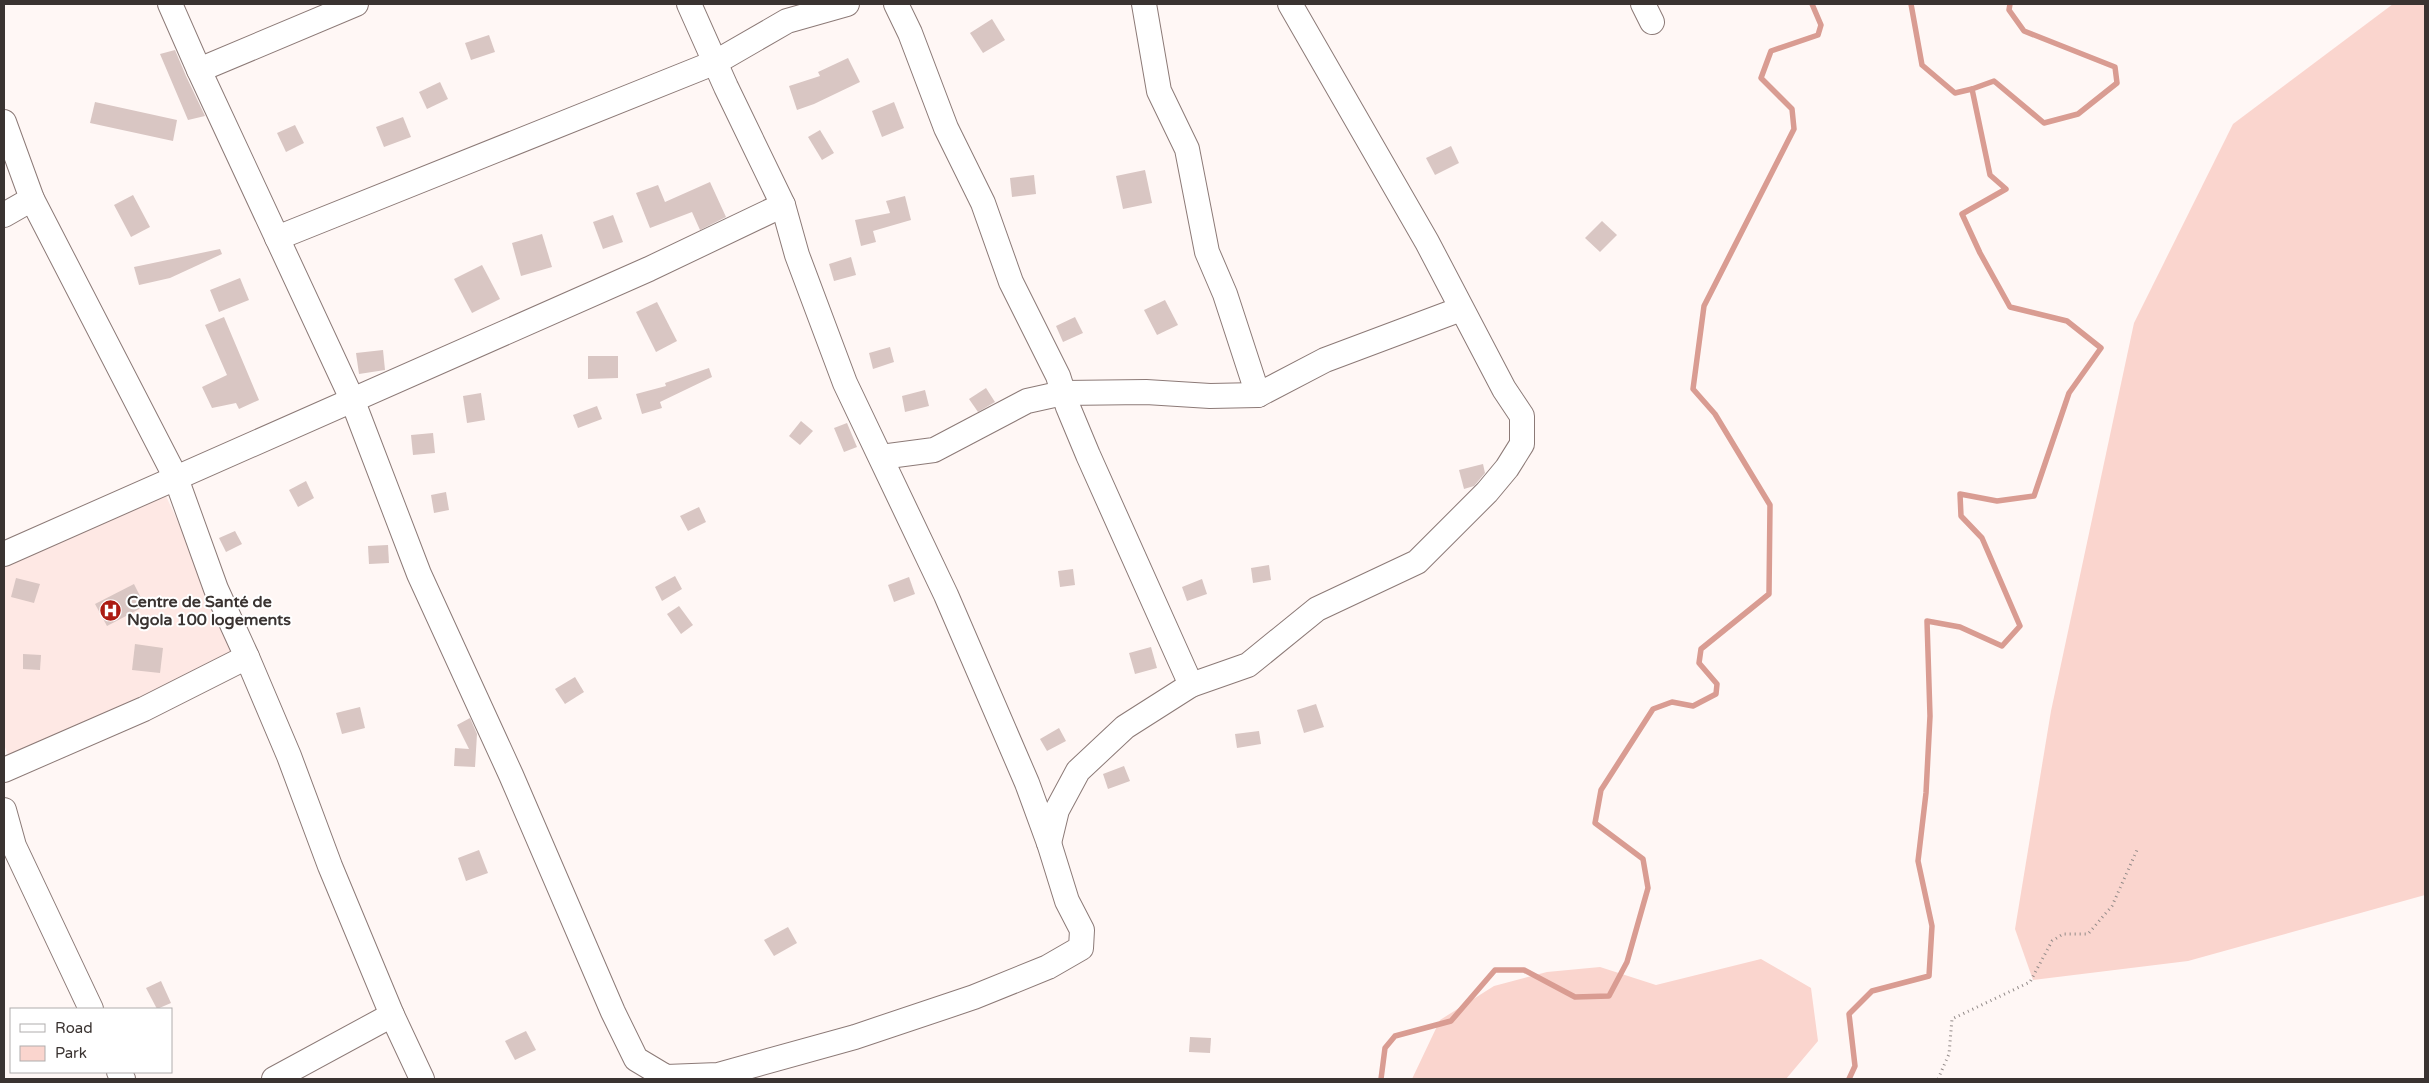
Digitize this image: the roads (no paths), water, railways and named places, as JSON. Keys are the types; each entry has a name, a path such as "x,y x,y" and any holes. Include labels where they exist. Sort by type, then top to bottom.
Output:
{"street":[{"path":"170,4 352,399 419,574 511,775 613,1012 636,1058 666,1077 718,1075 855,1037 974,997 1048,967 1081,948 1082,930 1067,901 1050,843 1027,783 946,596 845,383 796,255 783,205 726,87 689,4"},
{"path":"199,70 356,4"},
{"path":"277,238 716,62 787,21 847,4"},
{"path":"896,4 910,33 946,128 983,203 1011,282 1058,376 1063,393 1134,562 1191,685"},
{"path":"1144,4 1159,91 1187,149 1207,252 1225,294 1258,395"},
{"path":"1050,843 1057,810 1078,771 1125,726 1191,685 1248,665 1317,609 1416,562 1487,492 1507,468 1522,444 1522,416 1504,389 1427,242 1290,4"},
{"path":"4,122 32,199 176,478 216,589 247,657 288,756 330,866 392,1015 422,1079"},
{"path":"4,215 32,199"},
{"path":"4,554 649,269 783,205"},
{"path":"881,457 934,450 1027,401 1063,393 1146,392 1210,396 1258,395 1325,360 1461,309"},
{"path":"4,770 144,709 247,657"},
{"path":"4,810 9,848 90,1008"},
{"path":"274,1079 392,1015"}],"waterway":[{"path":"1381,1079 1385,1048 1395,1036 1451,1021 1495,970 1524,970 1575,997 1609,996 1627,962 1648,888 1643,859 1595,823 1601,790 1653,709 1672,702 1693,706 1716,694 1717,684 1699,663 1701,649 1769,594 1770,505 1715,414 1693,389 1704,306 1794,129 1792,109 1761,78 1771,51 1818,35 1821,25 1812,4"},
{"path":"1911,4 1922,65 1955,93 1972,89"},
{"path":"1849,1079 1855,1066 1849,1014 1872,991 1929,976 1932,926 1918,861 1926,793 1930,716 1927,621 1960,627 2002,646 2020,626 1982,538 1961,516 1960,494 1997,501 2034,496 2069,393 2101,348 2067,321 2010,307 1980,253 1962,214 2006,189 1990,175 1972,89 1994,81 2044,123 2078,114 2117,83 2115,67 2024,31 2009,10 2010,4"}],"place":[{"name":"Centre de Santé de Ngola 100 logements","path":"111,610"}]}
